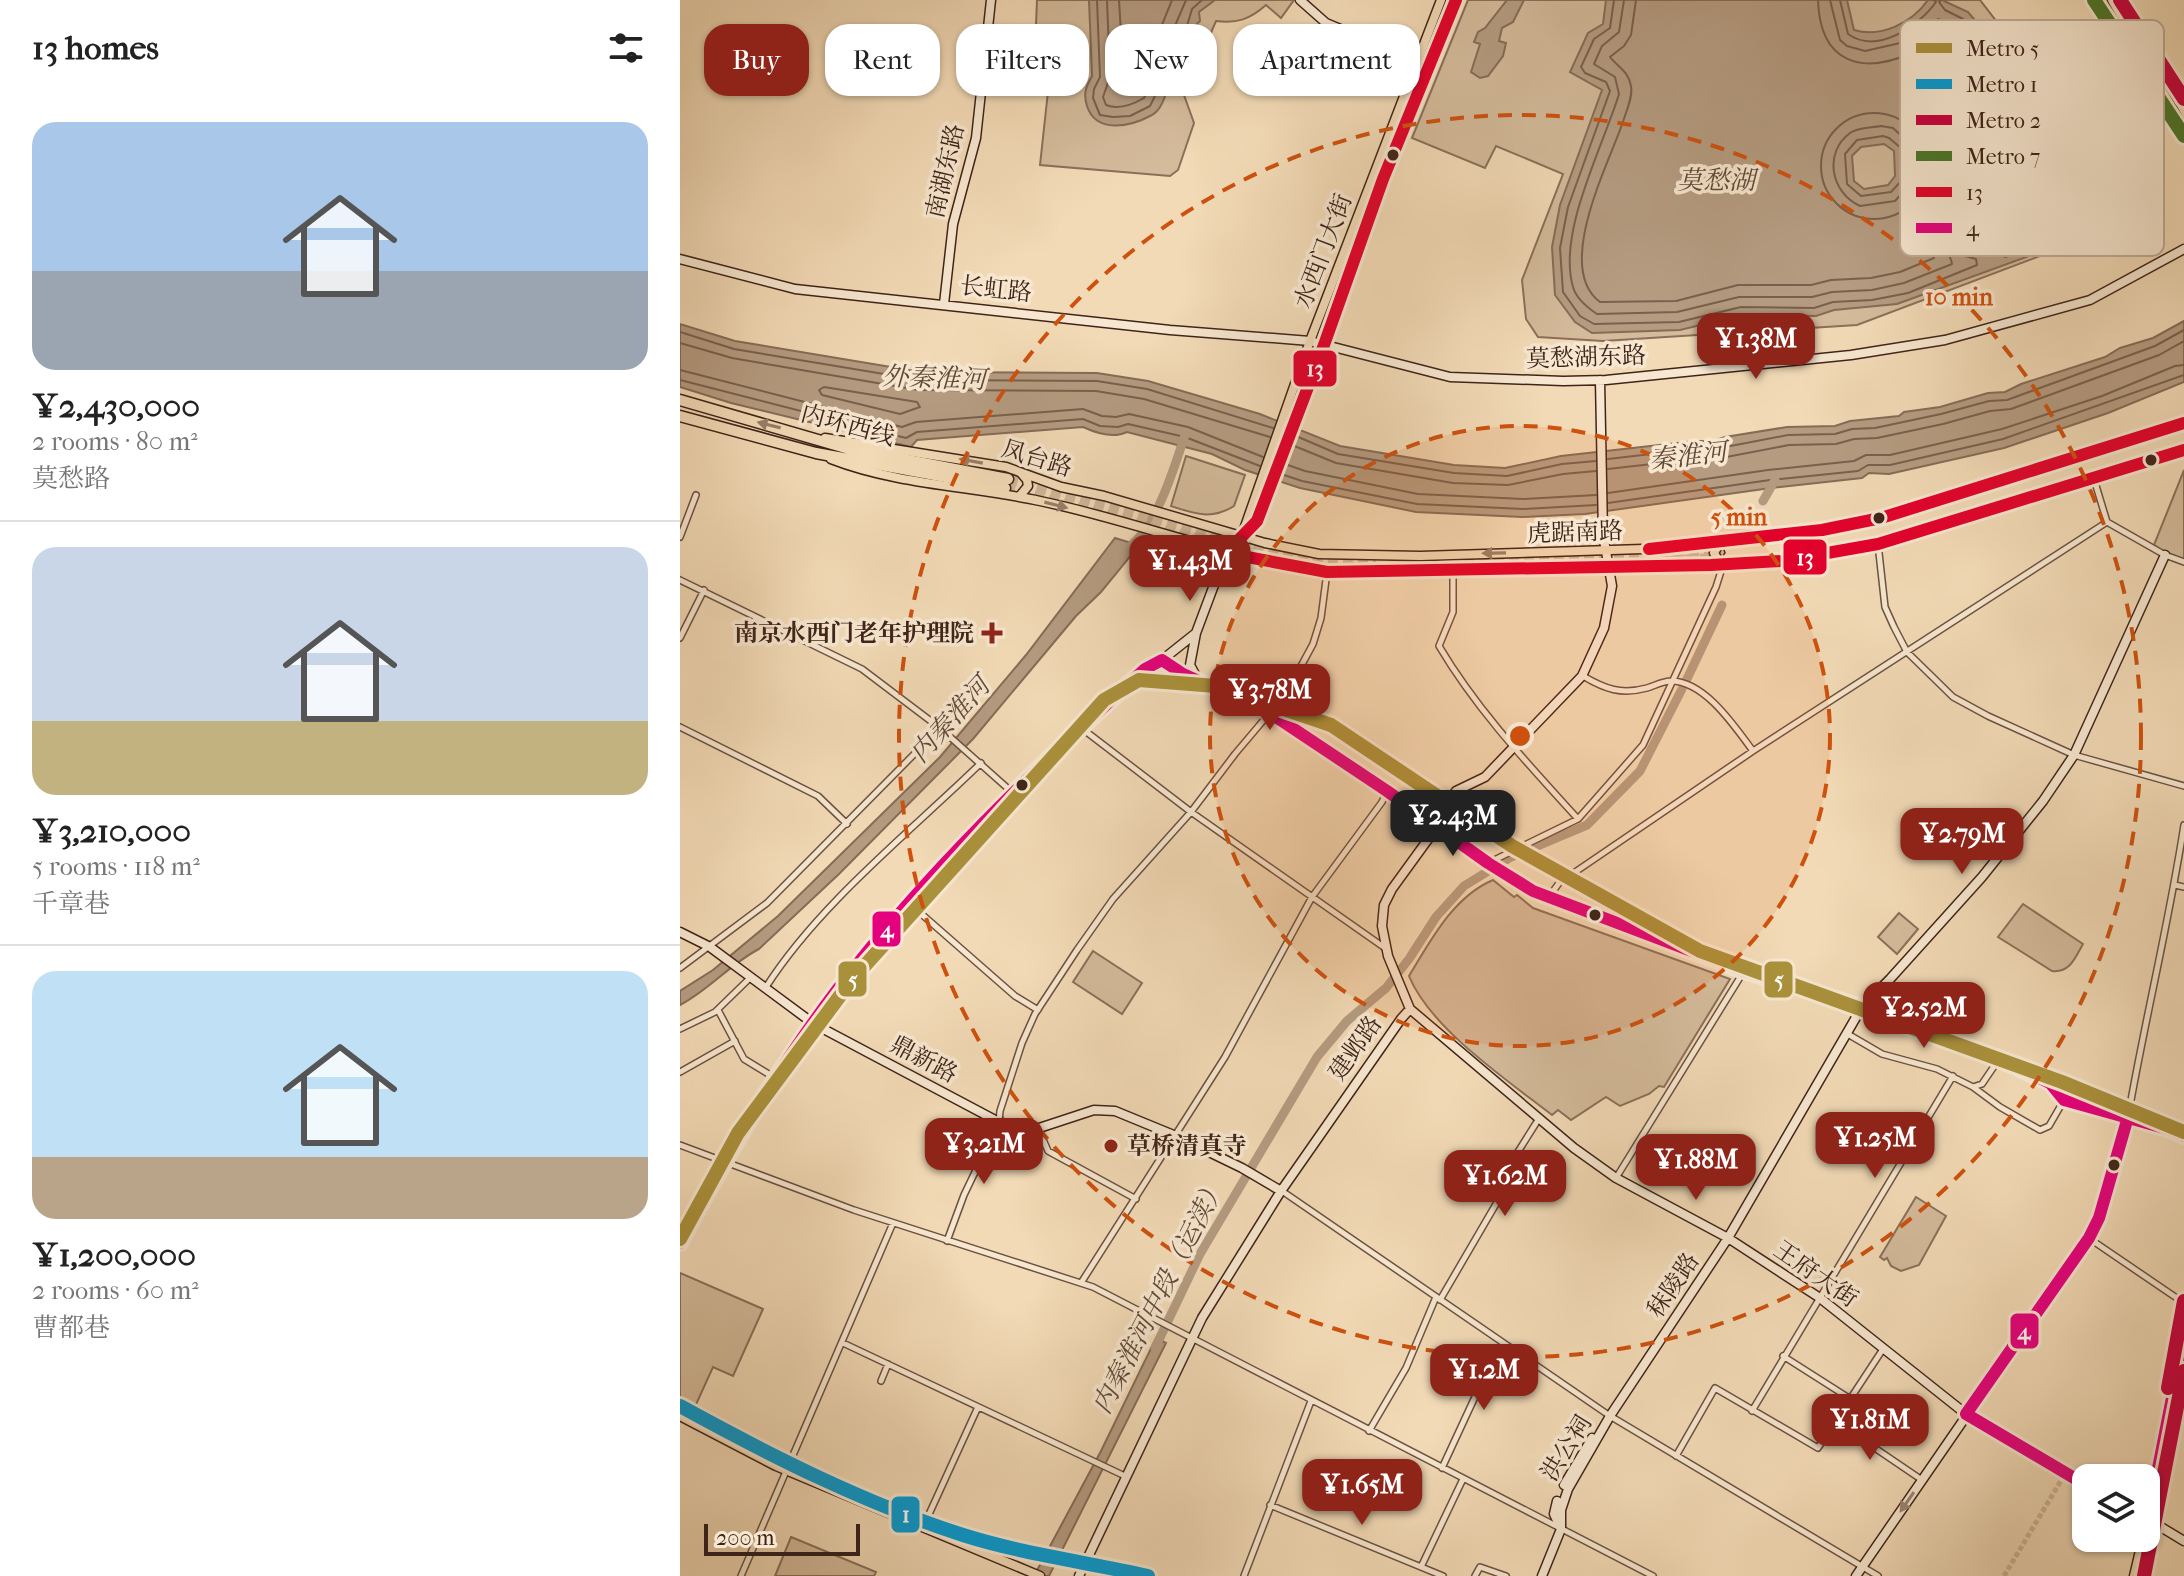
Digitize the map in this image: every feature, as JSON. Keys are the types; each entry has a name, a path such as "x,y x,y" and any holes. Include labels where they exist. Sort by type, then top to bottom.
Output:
{"highway":[{"name":"内环西线","path":"680,400 849,449 1007,483 816,453 680,416"},
{"path":"1983,487 2041,482 2184,433"},
{"path":"1727,558 1823,547 2184,441"},
{"path":"2004,506 2041,482"},
{"path":"1923,518 1957,495"},
{"path":"1923,518 1957,522"}],"main road":[{"name":"水西门大街","path":"1420,51 1441,0"},
{"name":"水西门大街","path":"1241,536 1257,521 1383,179 1456,0"},
{"path":"2112,0 2123,20"},
{"path":"2164,94 2184,130"},
{"name":"水西门大街","path":"1241,536 1310,341 1403,96"},
{"name":"虎踞南路","path":"1241,536 1340,556 1675,548 1822,530 1881,518 2184,423"},
{"name":"凤台路","path":"817,438 937,455 1020,472 1061,487 1241,536"},
{"name":"虎踞南路","path":"1226,553 1327,572 1611,568 1686,565 1727,558 1793,561 1878,544 1957,522 2184,450"},
{"name":"凤台路","path":"816,453 867,470 1038,500 1122,521 1226,553"},
{"path":"1019,498 1028,486 1020,472"},
{"path":"1720,542 1714,553 1727,558"},
{"path":"1276,564 1269,553 1279,546"},
{"path":"2159,1464 2184,1337"},
{"path":"680,1416 787,1471 1040,1576"},
{"path":"2134,1576 2140,1552"}],"street":[{"name":"南湖东路","path":"944,304 953,224 976,138 991,0"},
{"path":"1300,0 1328,24"},
{"path":"1420,63 1429,66"},
{"name":"莫愁湖东路","path":"1310,341 1450,377 1563,381 1851,355 1945,340 2090,300 2184,249"},
{"name":"长虹路","path":"680,259 795,289 1170,330 1310,341"},
{"path":"1600,380 1603,534 1611,568"},
{"path":"2094,479 2107,522 2165,555 2184,562"},
{"path":"680,537 696,495"},
{"path":"1549,898 1559,883 1753,751 2107,522"},
{"path":"1199,681 1190,665 1196,633 1226,553 1241,536"},
{"path":"1878,544 1885,607 1907,652 1953,697 2074,755 2184,786"},
{"name":"秣陵路","path":"1610,1416 1728,1238 1862,1007 2019,834 2074,755 2165,555"},
{"path":"1488,863 1578,819 1643,745 1727,558"},
{"name":"建邺路","path":"1079,1576 1192,1337 1281,1191 1410,1009 1392,967 1382,926 1384,905 1392,889 1437,827 1443,810 1456,791 1485,777 1582,676 1604,628 1611,595 1611,568"},
{"path":"1453,571 1453,612 1439,646 1461,684 1514,749 1578,819"},
{"path":"947,1241 964,1195 999,1122 1022,1043 1038,1010 1113,899 1191,812 1293,681 1313,644 1321,618 1327,572"},
{"path":"680,580 862,669 942,730 1013,793"},
{"path":"680,638 704,590"},
{"path":"680,1243 775,1078 862,958 1013,793 1080,727 1145,669 1162,660 1196,633"},
{"path":"1162,660 1199,681 1270,713 1510,878 1549,898 1744,971 1862,1007 1999,1059 2050,1083 2064,1100 2184,1136"},
{"path":"1582,676 1607,690 1632,692 1671,681 1696,689 1723,710 1753,751"},
{"path":"680,727 818,796 847,824"},
{"path":"1080,727 1191,812 1386,948"},
{"path":"680,968 714,950 767,903 942,730"},
{"path":"766,987 781,963 836,903 981,763"},
{"path":"1081,1283 1225,1057 1312,897 1387,791"},
{"path":"1856,1576 2089,1238 2099,1218 2128,1117 2147,1011 2175,885 2184,825"},
{"path":"2175,885 2184,887"},
{"path":"910,904 1015,996 1038,1010"},
{"name":"鼎新路","path":"680,932 714,950 814,1024 999,1122 1019,1129 1039,1130"},
{"path":"1616,1178 1744,971"},
{"path":"680,1029 718,1010 747,974"},
{"name":"王府大街","path":"1410,1009 1538,1120 1616,1178 1728,1238 1820,1298 1966,1414 2072,1480"},
{"path":"718,1010 744,1059 775,1078"},
{"path":"1845,1033 1882,1054 1953,1076 2040,1130 2049,1126 2064,1100"},
{"path":"680,1072 735,1041"},
{"path":"1973,1087 1982,1084 1999,1059"},
{"path":"1752,1411 1953,1076"},
{"path":"1136,1199 1048,1151 1039,1130 1104,1109 1176,1136 1242,1168 1281,1191 1610,1416 1878,1576"},
{"path":"1369,1431 1406,1368 1438,1298 1517,1168 1511,1163 1538,1120"},
{"path":"680,1145 893,1223 1081,1283 1192,1337 1653,1576"},
{"path":"741,1576 893,1223"},
{"path":"2089,1238 2184,1303"},
{"path":"843,1343 1127,1477"},
{"path":"1442,1468 1487,1371 1504,1343"},
{"path":"1676,1456 1715,1388 1818,1448 1884,1348"},
{"path":"1783,1356 1849,1398"},
{"path":"881,1381 888,1364"},
{"path":"1244,1576 1311,1401"},
{"path":"925,1523 978,1407"},
{"name":"洪公祠","path":"1542,1576 1561,1529 1561,1510 1568,1489 1610,1416"},
{"path":"1835,1421 1922,1480"},
{"path":"1421,1567 1463,1479"},
{"path":"1270,1505 1443,1576"},
{"path":"2160,1529 2184,1541"},
{"path":"1475,1576 1480,1567 1506,1576"}],"shaded area":[{"path":"1037,0 1294,0 1281,18 1266,5 1243,19 1216,21 1215,24 1105,24 1105,96 1184,96 1194,123 1178,170 1170,176 1040,165 1048,96 1089,96 1089,24 1036,24"},
{"name":"莫愁湖","path":"1468,0 1980,0 1995,20 1900,20 1900,256 2040,256 1857,325 1603,341 1538,337 1526,319 1522,280 1563,174 1496,146 1485,168 1412,138"},
{"path":"1186,456 1245,475 1234,506 1211,514 1171,506"},
{"path":"2184,470 2184,562 2165,555 2154,545"},
{"path":"1493,880 1533,908 1730,979 1664,1087 1659,1086 1649,1094 1620,1106 1606,1097 1571,1120 1558,1110 1552,1115 1472,1052 1434,1015 1409,976 1455,908"},
{"path":"2023,904 2083,944 2068,967 2052,971 1998,937"},
{"path":"1899,913 1918,929 1897,954 1878,937"},
{"path":"1093,951 1142,983 1122,1014 1073,982"},
{"path":"1916,1197 1946,1216 1919,1265 1901,1271 1891,1266 1887,1258 1884,1260 1880,1257"},
{"path":"680,1273 763,1309 733,1376 713,1367 694,1409 680,1402"},
{"path":"791,1537 876,1572 874,1576 775,1576"}],"water":[{"path":"1089,0 1215,0 1199,12 1200,21 1197,24 1105,24 1105,96 1165,96 1152,115 1134,123 1115,126 1098,121 1091,115 1085,98 1089,96 1092,76"},
{"path":"1507,0 1524,0 1513,22 1502,28 1499,41 1506,43 1503,56 1488,76 1480,78 1471,72 1480,44 1474,42 1478,32 1485,28"},
{"name":"莫愁湖","path":"1606,0 1847,0 1854,30 1875,32 1900,24 1900,256 2029,256 1897,304 1834,310 1816,316 1742,315 1680,330 1592,333 1575,322 1555,295 1552,247 1560,205 1602,90 1570,72 1588,33 1603,24","holes":["1884,144 1894,151 1895,176 1888,185 1864,189 1854,181 1852,156 1861,147"]},
{"name":"莫愁湖","path":"1928,0 1942,0 1968,12 1975,20 1908,20"},
{"path":"2184,321 2184,382 2108,413 2004,448 1889,474 1869,473 1862,478 1585,514 1522,517 1416,512 1300,488 1245,470 1212,454 1127,432 1110,435 1083,427 917,440 911,447 731,403 680,387 680,324 735,341 921,372 1097,373 1148,381 1260,414 1340,446 1454,465 1505,468 1561,456 1713,441 1787,427 1835,426 1850,421 1899,416 1904,412 2005,392 2153,338"},
{"path":"1115,538 1157,551 1132,554 973,739 839,874 759,949 680,1005 680,991 713,970 778,916 940,757 1026,655"},
{"path":"1156,1338 1166,1343 1049,1576 1034,1576 1101,1451"}],"waterway":[{"name":"内秦淮河","path":"1124,551 1154,515 1185,435"},
{"path":"1763,501 1775,480"},
{"path":"1686,681 1722,605"},
{"name":"内秦淮河中段（运渎）","path":"1155,1348 1200,1254 1317,1057 1347,1021 1386,988 1436,917 1464,886 1511,857 1587,825 1640,771 1682,689"}],"tunnel":[{"path":"1008,479 1257,546 1321,559 1376,559"},
{"path":"1005,488 1259,555"},
{"path":"1464,558 1591,557 1730,550"},
{"path":"1625,563 1729,557"},
{"path":"1345,567 1413,567"},
{"path":"2004,1576 2062,1479"}],"metro line":[{"name":"7","path":"2094,0 2107,20"},
{"name":"2","path":"2120,0 2133,20"},
{"name":"2","path":"2164,68 2184,99"},
{"name":"7","path":"2164,106 2184,136"},
{"name":"5","path":"680,1239 738,1133 851,981 1104,700 1139,680 1216,686 1331,725 1512,846 1700,951 2062,1082 2184,1132"},
{"name":"2","path":"2168,1388 2184,1301"},
{"name":"2","path":"2144,1576 2184,1371"},
{"name":"1","path":"680,1406 818,1477 926,1522 1008,1547 1148,1576"}],"transit line":[{"name":"13","path":"1456,0 1383,179 1257,521 1226,553 1327,572 1782,561 1878,544 2184,450"},
{"name":"13","path":"1649,549 1822,530 1881,518 2184,423"},
{"name":"4","path":"680,1243 773,1082 815,1020 872,946 945,863 1023,783 1145,669 1162,660 1183,674 1270,713 1533,891 1744,971 1862,1007 1999,1059 2050,1083 2064,1100 2184,1136"},
{"name":"4","path":"2072,1477 1966,1414 2089,1238 2099,1218 2128,1117"},
{"name":"4","path":"2159,1464 2184,1337"}],"place":[{"name":"南京水西门老年护理院","path":"992,633"},
{"name":"草桥清真寺","path":"1111,1146"}],"water label":[{"name":"外秦淮河","path":"934,378"},
{"name":"秦淮河","path":"1688,456"}]}
